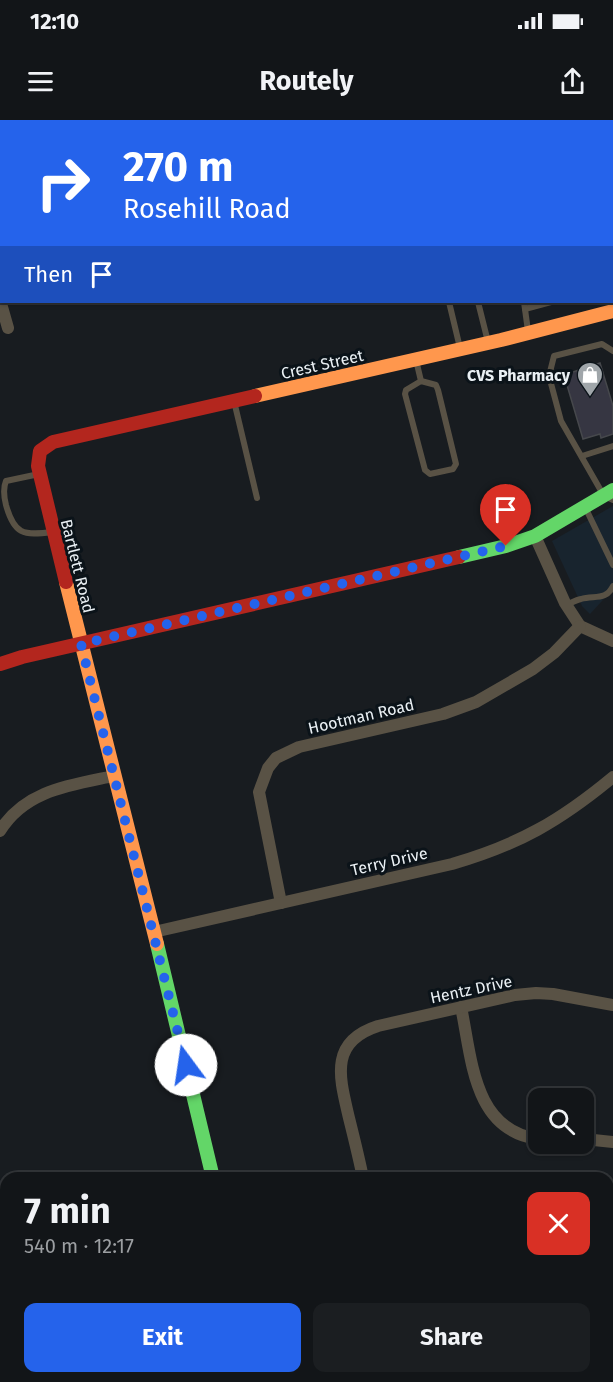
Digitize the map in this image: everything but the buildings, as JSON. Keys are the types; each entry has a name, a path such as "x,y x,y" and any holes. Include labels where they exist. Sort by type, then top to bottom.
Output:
{"street":[{"path":"1,303 8,328"},
{"name":"Crest Street","path":"40,451 53,442 488,343 613,311"},
{"name":"Bartlett Road","path":"40,451 39,474 212,1172"},
{"path":"0,664 489,550 535,536 584,507 610,495"},
{"path":"535,536 566,605 580,626 613,641"},
{"name":"Hootman Road","path":"281,903 259,792 268,768 276,758 299,747 443,714 476,702 533,669 554,653 580,626"},
{"path":"0,831 20,807 43,793 114,776"},
{"name":"Terry Drive","path":"154,932 452,864 487,853 520,840 576,808 613,777"},
{"name":"Hentz Drive","path":"362,1172 339,1067 351,1041 369,1029 514,995 553,994 613,1005"},
{"path":"461,1007 478,1084 489,1112 512,1131 528,1137"},
{"path":"594,1140 613,1142"}],"lane":[{"path":"449,303 460,349"},
{"path":"478,303 488,343"},
{"path":"528,333 524,305 541,303"},
{"path":"610,495 582,456 561,421 549,376 554,356 602,344 613,351"},
{"path":"416,359 421,381"},
{"path":"421,381 435,385 438,390 456,464 453,469 430,474 425,470 405,394 406,390 421,381"},
{"path":"234,400 257,498"},
{"path":"582,456 613,446"},
{"path":"39,474 6,481 4,499 14,527 33,535 53,532"},
{"path":"584,507 613,565"},
{"path":"566,605 584,598 594,599 604,596 613,586"}],"shaded area":[{"path":"613,506 613,589 590,614 582,606 552,541"}],"traffic: fast":[{"path":"459,557 506,546 535,536 613,490"},
{"path":"157,944 212,1172"}],"traffic: slow":[{"path":"255,396 501,340 613,311"},
{"path":"66,582 157,944"}],"traffic: jam":[{"path":"66,582 38,466 40,451 53,442 255,396"},
{"path":"0,664 22,657 459,557"}],"place":[{"name":"CVS Pharmacy","path":"590,398"}],"route":[{"path":"186,1065 81,644 506,546"}]}
